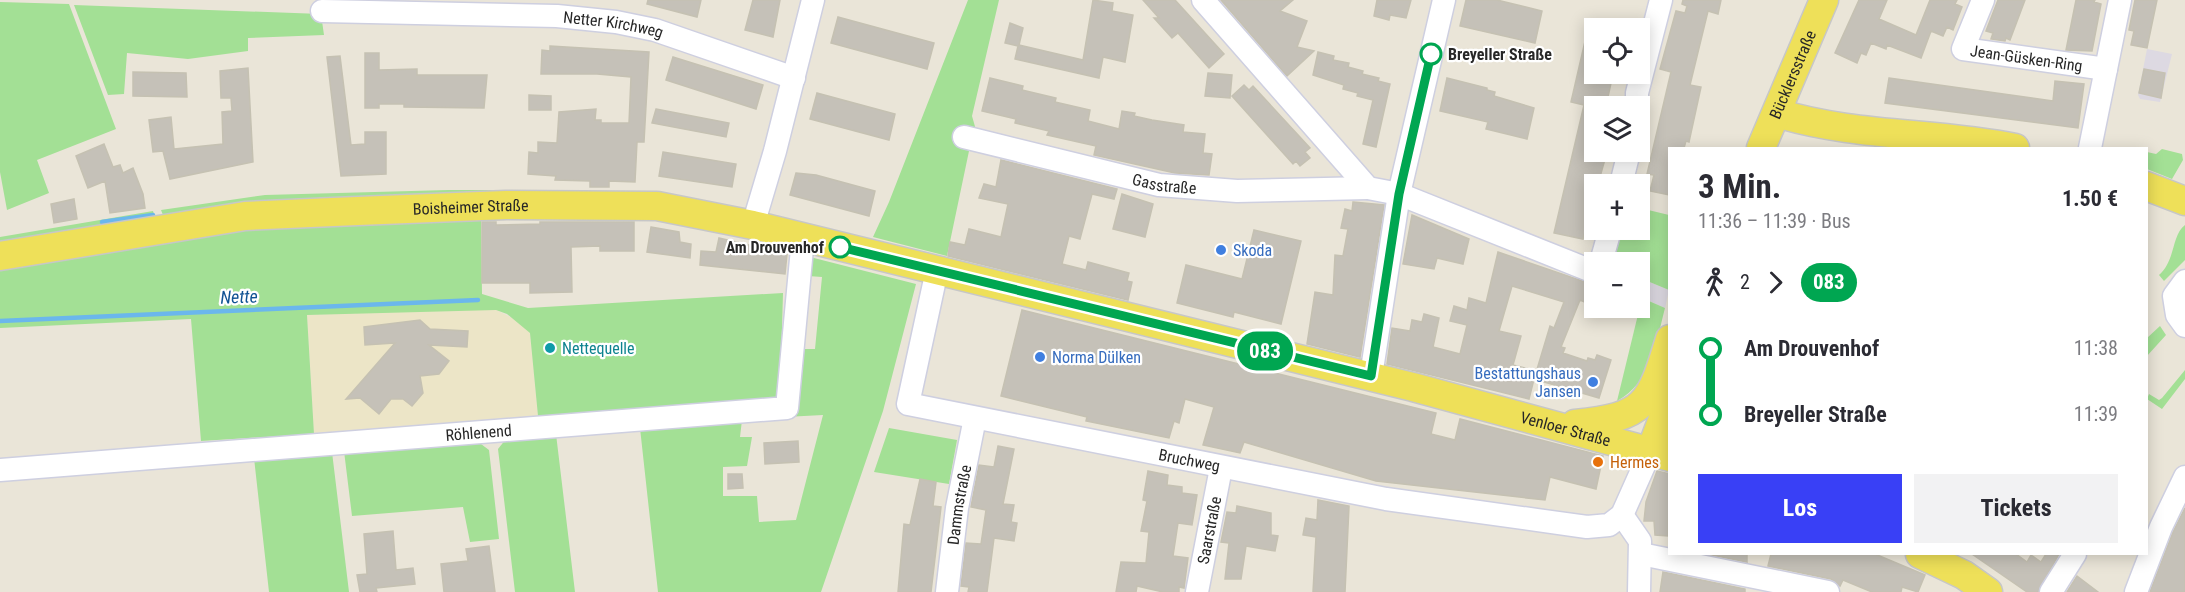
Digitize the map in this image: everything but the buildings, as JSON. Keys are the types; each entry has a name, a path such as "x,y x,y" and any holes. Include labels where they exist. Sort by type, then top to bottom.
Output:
{"main road":[{"name":"Bücklersstraße","path":"1761,147 1824,0"},
{"path":"1777,113 1810,123 1847,130 2006,147"},
{"path":"2148,187 2185,201"},
{"name":"Boisheimer Straße","path":"0,256 245,216 506,205 657,206 753,225 937,270"},
{"name":"Venloer Straße","path":"937,270 1371,376 1660,453"},
{"path":"1560,425 1612,420 1635,411 1650,394 1668,344"},
{"path":"1660,453 1668,411"},
{"path":"1922,555 1964,575 1988,592"}],"street":[{"path":"753,225 813,0"},
{"path":"1203,0 1368,188 1399,194 1584,268"},
{"path":"1371,376 1399,194 1444,0"},
{"path":"1637,96 1661,0"},
{"name":"Jean-Güsken-Ring","path":"1983,0 1963,49 2106,69"},
{"name":"Jean-Güsken-Ring","path":"2090,147 2120,0"},
{"name":"Netter Kirchweg","path":"322,11 426,7 616,22 655,30 794,78"},
{"name":"Gasstraße","path":"964,137 1159,185 1237,191 1368,188"},
{"name":"Röhlenend","path":"0,470 787,408 803,238"},
{"name":"Bruchweg","path":"937,270 908,404 1373,497 1587,527 1615,520"},
{"path":"2185,281 2174,296 2177,315 2185,326"},
{"name":"Dammstraße","path":"947,592 957,508 975,418"},
{"path":"1639,592 1640,541 1615,520 1660,453"},
{"name":"Saarstraße","path":"1197,592 1221,468"},
{"path":"2152,535 2185,477"},
{"path":"1641,554 1828,592"},
{"path":"2051,592 2073,555"},
{"path":"2136,592 2146,555"}],"shaded area":[{"path":"2147,49 2172,54 2160,102 2140,99 2138,95"},
{"path":"1650,282 1668,290 1665,308 1650,301"},
{"path":"496,310 520,322 530,333 538,416 314,434 307,315"}],"green space":[{"path":"968,0 999,0 972,116 976,130 969,151 947,256 873,237 889,202"},
{"path":"0,2 69,4 116,129 37,160 49,193 7,210 0,172"},
{"path":"74,5 321,14 324,35 248,38 248,51 188,59 127,53 124,94 108,95"},
{"path":"2162,149 2182,154 2183,160 2172,179 2148,169 2148,152 2156,154"},
{"path":"518,190 509,196 165,220 161,210 265,195"},
{"path":"1650,210 1668,215 1668,290 1650,282 1650,252 1616,252 1618,240 1650,240"},
{"path":"153,211 156,221 0,248 0,237"},
{"path":"479,214 482,294 528,308 783,293 780,398 538,416 530,333 507,314 496,310 307,315 314,434 201,441 191,319 0,328 0,262 155,236"},
{"path":"2185,225 2185,260 2164,281 2159,275 2168,262 2177,235"},
{"path":"810,257 916,284 883,411 821,592 658,592 640,428 742,420 740,437 752,437 747,466 723,467 723,496 757,496 759,522 796,520 823,415 785,417 801,349 815,349 822,277 808,276"},
{"path":"1650,301 1665,308 1651,360 1638,383 1617,401 1637,318 1650,318"},
{"path":"2160,326 2166,335 2148,355 2148,337"},
{"path":"2185,370 2185,379 2162,409 2148,400 2149,394 2159,400"},
{"path":"889,428 957,440 949,484 874,472"},
{"path":"556,434 575,592 515,592 498,449 506,439"},
{"path":"477,441 489,450 499,539 470,542 463,507 352,516 344,451"},
{"path":"332,452 349,592 269,592 254,458"}],"waterway":[{"path":"102,222 153,215"},
{"name":"Nette","path":"0,321 478,300"}],"bus line":[{"name":"083","path":"840,247 1371,376 1399,194 1431,54"}],"place":[{"name":"Breyeller Straße","path":"1431,54"},
{"name":"Am Drouvenhof","path":"840,247"},
{"name":"Skoda","path":"1221,250"},
{"name":"Nettequelle","path":"550,348"},
{"name":"Norma Dülken","path":"1040,357"},
{"name":"Bestattungshaus Jansen","path":"1593,382"},
{"name":"Hermes","path":"1598,462"}]}
